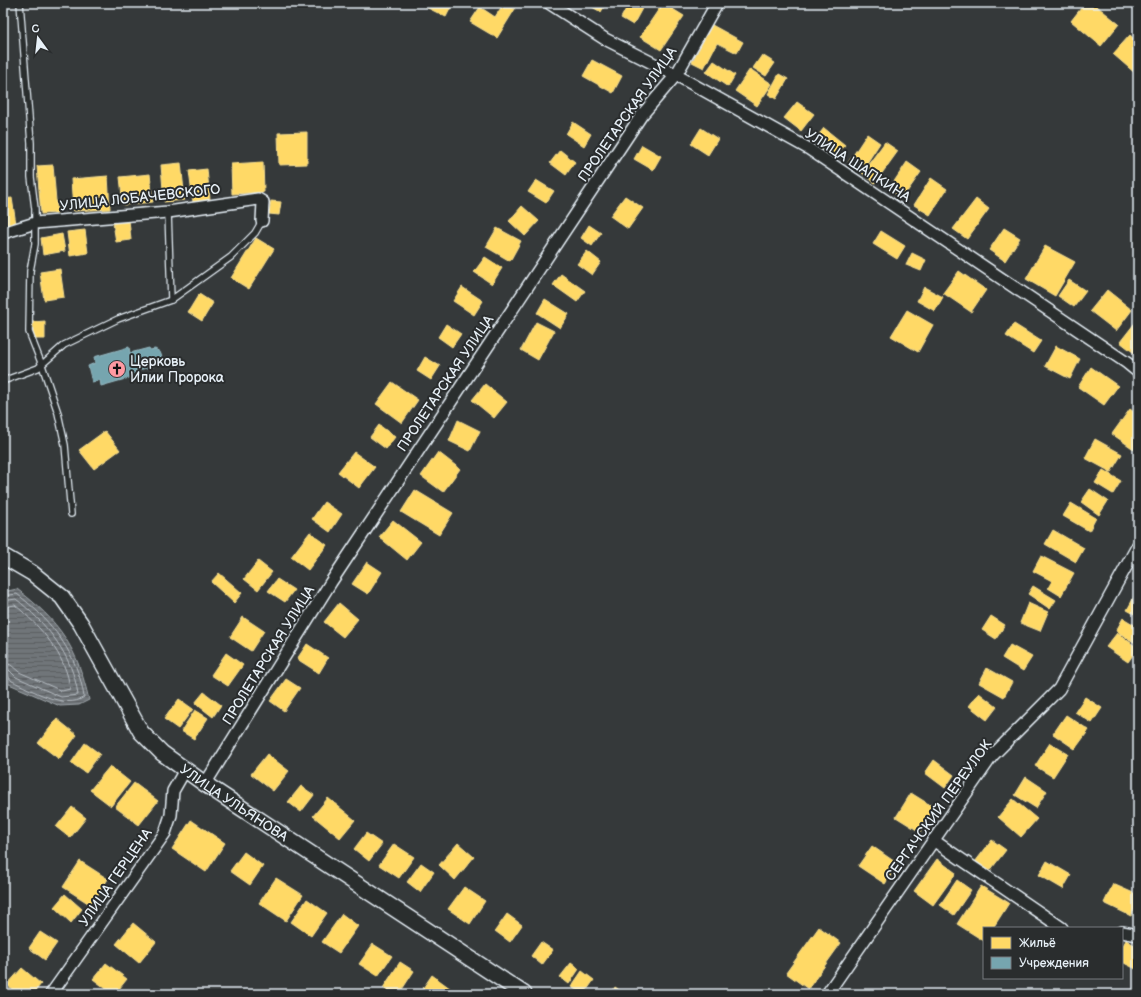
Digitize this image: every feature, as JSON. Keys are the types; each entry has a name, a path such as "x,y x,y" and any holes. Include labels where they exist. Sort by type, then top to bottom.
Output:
{"main road":[{"name":"УЛИЦА УЛЬЯНОВА","path":"3,556 32,573 62,597 81,624 141,732 162,753 205,784 524,994"}],"street":[{"name":"УЛИЦА ШАПКИНА","path":"549,3 605,39 676,75 809,149 1138,372"},
{"name":"ПРОЛЕТАРСКАЯ УЛИЦА","path":"205,784 331,582 640,116 676,75 717,3"},
{"name":"УЛИЦА ЛОБАЧЕВСКОГО","path":"3,233 35,223 168,212 258,199 263,202 262,221"},
{"name":"СЕРГАЧСКИЙ ПЕРЕУЛОК","path":"827,994 992,756 1059,689 1138,546"},
{"name":"УЛИЦА ГЕРЦЕНА","path":"51,994 165,833 171,815 172,791 185,770"},
{"path":"934,840 1061,927"},
{"path":"1123,932 1138,935"}],"lane":[{"path":"20,3 31,142 31,177 35,209 35,244 30,271 29,332 58,412 65,445 72,514"},
{"path":"168,212 170,300"},
{"path":"3,381 38,368 64,345 118,319 170,300 230,257 255,233 262,221"}],"water":[{"path":"17,589 45,613 65,637 79,665 89,700 79,705 60,706 9,684 3,676 3,592"}],"building: Жильё":[{"path":"155,3 185,3 155,5"},
{"path":"428,3 453,3 446,17 426,7"},
{"path":"504,3 515,9 497,38 470,22 480,7 495,17"},
{"path":"585,3 606,3 601,12"},
{"path":"629,3 645,3 633,25 621,18"},
{"path":"663,3 684,16 661,50 640,37"},
{"path":"1085,3 1093,3 1119,24 1101,46 1071,21"},
{"path":"712,25 743,42 737,53 717,43 704,68 692,62"},
{"path":"1130,35 1138,42 1138,71 1136,74 1113,54"},
{"path":"762,55 775,63 766,76 753,68"},
{"path":"592,60 622,76 613,93 583,76"},
{"path":"714,61 735,75 728,87 706,72"},
{"path":"750,69 772,84 757,106 735,91"},
{"path":"779,74 788,79 776,99 768,94"},
{"path":"797,102 814,114 801,131 784,118"},
{"path":"573,122 591,134 584,146 566,134"},
{"path":"701,128 718,139 708,155 691,144"},
{"path":"824,128 845,145 834,158 813,142"},
{"path":"307,132 307,164 279,165 278,133"},
{"path":"867,134 880,143 861,172 848,163"},
{"path":"885,142 898,151 875,183 862,173"},
{"path":"642,145 661,156 653,170 634,159"},
{"path":"560,150 575,162 566,175 550,163"},
{"path":"263,162 264,192 232,194 231,164"},
{"path":"907,162 921,172 902,199 889,189"},
{"path":"181,163 185,200 164,202 161,165"},
{"path":"53,165 57,213 41,214 37,166"},
{"path":"207,169 210,200 193,202 189,171"},
{"path":"150,174 153,202 123,205 120,177"},
{"path":"108,176 110,209 73,211 71,179"},
{"path":"931,178 947,189 930,215 914,205"},
{"path":"536,180 554,191 546,203 528,192"},
{"path":"625,196 643,208 628,229 610,216"},
{"path":"12,198 16,224 3,226 3,199"},
{"path":"976,199 989,209 967,239 953,229"},
{"path":"271,201 281,202 279,215 269,214"},
{"path":"522,206 539,221 525,236 509,221"},
{"path":"129,220 131,240 116,242 113,223"},
{"path":"589,225 601,233 592,246 581,238"},
{"path":"497,228 521,241 510,261 486,247"},
{"path":"1004,228 1020,238 1005,261 989,250"},
{"path":"85,230 88,253 70,256 67,232"},
{"path":"881,231 905,246 897,259 873,244"},
{"path":"62,234 65,251 43,255 41,238"},
{"path":"256,238 274,249 249,289 231,278"},
{"path":"1045,246 1075,262 1055,296 1026,279"},
{"path":"587,251 601,262 592,275 577,264"},
{"path":"912,253 926,260 921,271 906,265"},
{"path":"485,257 502,268 492,284 474,272"},
{"path":"60,269 64,297 44,300 40,272"},
{"path":"959,271 986,290 971,312 943,293"},
{"path":"561,274 585,291 577,302 553,285"},
{"path":"1069,280 1086,291 1074,307 1058,296"},
{"path":"462,287 483,301 474,315 453,301"},
{"path":"924,287 943,297 935,311 917,301"},
{"path":"1107,290 1132,310 1116,331 1090,311"},
{"path":"199,294 213,303 202,321 188,312"},
{"path":"545,299 569,314 560,328 537,313"},
{"path":"907,310 933,325 918,352 891,336"},
{"path":"1138,319 1138,356 1120,342"},
{"path":"45,321 45,339 34,339 33,322"},
{"path":"536,322 554,331 538,360 521,350"},
{"path":"446,324 461,334 452,347 438,337"},
{"path":"1014,324 1041,341 1033,353 1006,336"},
{"path":"1056,346 1080,359 1070,379 1045,366"},
{"path":"425,357 440,366 431,380 417,371"},
{"path":"1091,367 1118,386 1104,405 1078,387"},
{"path":"392,382 418,400 402,423 376,404"},
{"path":"485,384 507,402 494,418 472,400"},
{"path":"1130,409 1138,415 1138,452 1112,434"},
{"path":"458,420 480,431 470,451 449,441"},
{"path":"379,425 395,437 386,449 370,437"},
{"path":"105,431 120,450 94,469 79,450"},
{"path":"1095,439 1122,454 1111,472 1085,458"},
{"path":"354,452 375,467 359,488 338,472"},
{"path":"438,452 460,469 443,492 421,476"},
{"path":"1103,470 1121,481 1113,494 1095,483"},
{"path":"1090,489 1108,501 1099,515 1081,502"},
{"path":"415,490 453,513 439,535 401,512"},
{"path":"324,502 342,514 330,532 312,519"},
{"path":"1071,503 1096,518 1089,531 1063,516"},
{"path":"393,520 421,542 407,560 379,537"},
{"path":"1053,530 1084,548 1076,562 1045,544"},
{"path":"310,532 327,545 308,570 291,557"},
{"path":"1041,556 1074,573 1061,596 1048,588 1052,581 1033,571"},
{"path":"258,561 272,572 258,590 244,579"},
{"path":"367,562 382,572 368,594 352,584"},
{"path":"219,573 242,593 234,603 211,582"},
{"path":"277,579 294,590 285,602 268,591"},
{"path":"1033,586 1056,600 1050,609 1028,594"},
{"path":"1138,590 1138,616 1127,610"},
{"path":"339,603 358,619 343,637 324,622"},
{"path":"1028,603 1048,612 1040,631 1020,623"},
{"path":"991,616 1005,625 996,639 982,630"},
{"path":"243,617 264,631 251,651 230,637"},
{"path":"1123,618 1138,627 1137,644 1116,631"},
{"path":"1117,633 1138,648 1128,662 1106,647"},
{"path":"307,644 328,658 319,673 297,659"},
{"path":"1010,645 1032,657 1023,671 1002,658"},
{"path":"226,653 243,665 228,686 211,675"},
{"path":"987,668 1012,682 1004,697 979,683"},
{"path":"286,679 300,688 284,711 270,701"},
{"path":"204,692 221,705 213,717 195,703"},
{"path":"979,693 997,707 987,720 969,706"},
{"path":"1085,697 1102,708 1092,723 1075,712"},
{"path":"179,699 193,709 178,729 164,719"},
{"path":"195,710 208,718 194,739 181,731"},
{"path":"1066,715 1089,730 1075,749 1053,734"},
{"path":"57,719 77,735 59,759 38,743"},
{"path":"85,743 100,754 86,773 71,763"},
{"path":"1050,743 1068,754 1053,777 1035,766"},
{"path":"267,754 289,771 273,791 251,774"},
{"path":"934,760 954,775 945,788 925,773"},
{"path":"110,766 130,782 111,806 90,790"},
{"path":"1026,777 1047,791 1036,808 1015,795"},
{"path":"134,783 158,801 139,825 115,807"},
{"path":"301,786 314,795 301,812 288,802"},
{"path":"911,793 935,808 920,832 896,817"},
{"path":"328,798 355,820 340,838 313,816"},
{"path":"1013,799 1037,819 1021,837 998,817"},
{"path":"72,807 86,818 70,838 56,827"},
{"path":"191,820 225,843 206,872 172,849"},
{"path":"366,833 382,844 369,861 354,849"},
{"path":"992,840 1006,850 989,872 975,862"},
{"path":"458,843 474,857 455,880 439,865"},
{"path":"394,844 414,857 399,878 379,865"},
{"path":"872,846 898,864 885,884 858,866"},
{"path":"244,852 263,866 250,885 230,871"},
{"path":"937,859 956,873 933,905 914,891"},
{"path":"80,861 108,879 91,905 63,887"},
{"path":"1047,861 1071,875 1063,889 1039,875"},
{"path":"421,863 434,872 420,892 407,882"},
{"path":"276,878 303,895 286,921 259,903"},
{"path":"957,880 971,890 954,915 940,905"},
{"path":"1113,884 1138,895 1138,902 1131,916 1104,903"},
{"path":"981,886 1009,903 994,927 983,927 983,940 957,924"},
{"path":"464,887 485,901 470,924 448,909"},
{"path":"65,894 82,909 71,923 54,907"},
{"path":"307,899 327,913 311,936 291,922"},
{"path":"342,914 358,926 339,953 322,942"},
{"path":"507,914 522,925 510,942 495,931"},
{"path":"133,923 156,942 139,963 116,944"},
{"path":"819,927 841,943 808,989 786,973"},
{"path":"40,932 57,943 45,960 29,948"},
{"path":"1126,940 1138,947 1138,970 1123,962 1123,945"},
{"path":"541,942 553,950 542,965 531,956"},
{"path":"373,944 392,956 378,976 359,964"},
{"path":"400,962 414,971 399,994 393,994 383,988"},
{"path":"106,963 127,979 115,994 93,979"},
{"path":"571,963 579,969 569,984 560,977"},
{"path":"22,968 41,984 33,994 18,994 7,985"},
{"path":"582,971 594,980 584,994 571,987"},
{"path":"432,975 458,994 419,994"},
{"path":"615,987 625,994 611,994"}],"building: Учреждения":[{"name":"Церковь Илии Пророка","path":"129,347 130,353 149,348 150,350 155,349 160,352 162,357 159,362 154,364 154,366 135,371 136,376 101,386 100,380 92,382 88,366 95,363 94,357"}],"place":[{"name":"Церковь Илии Пророка","path":"117,369"}]}
